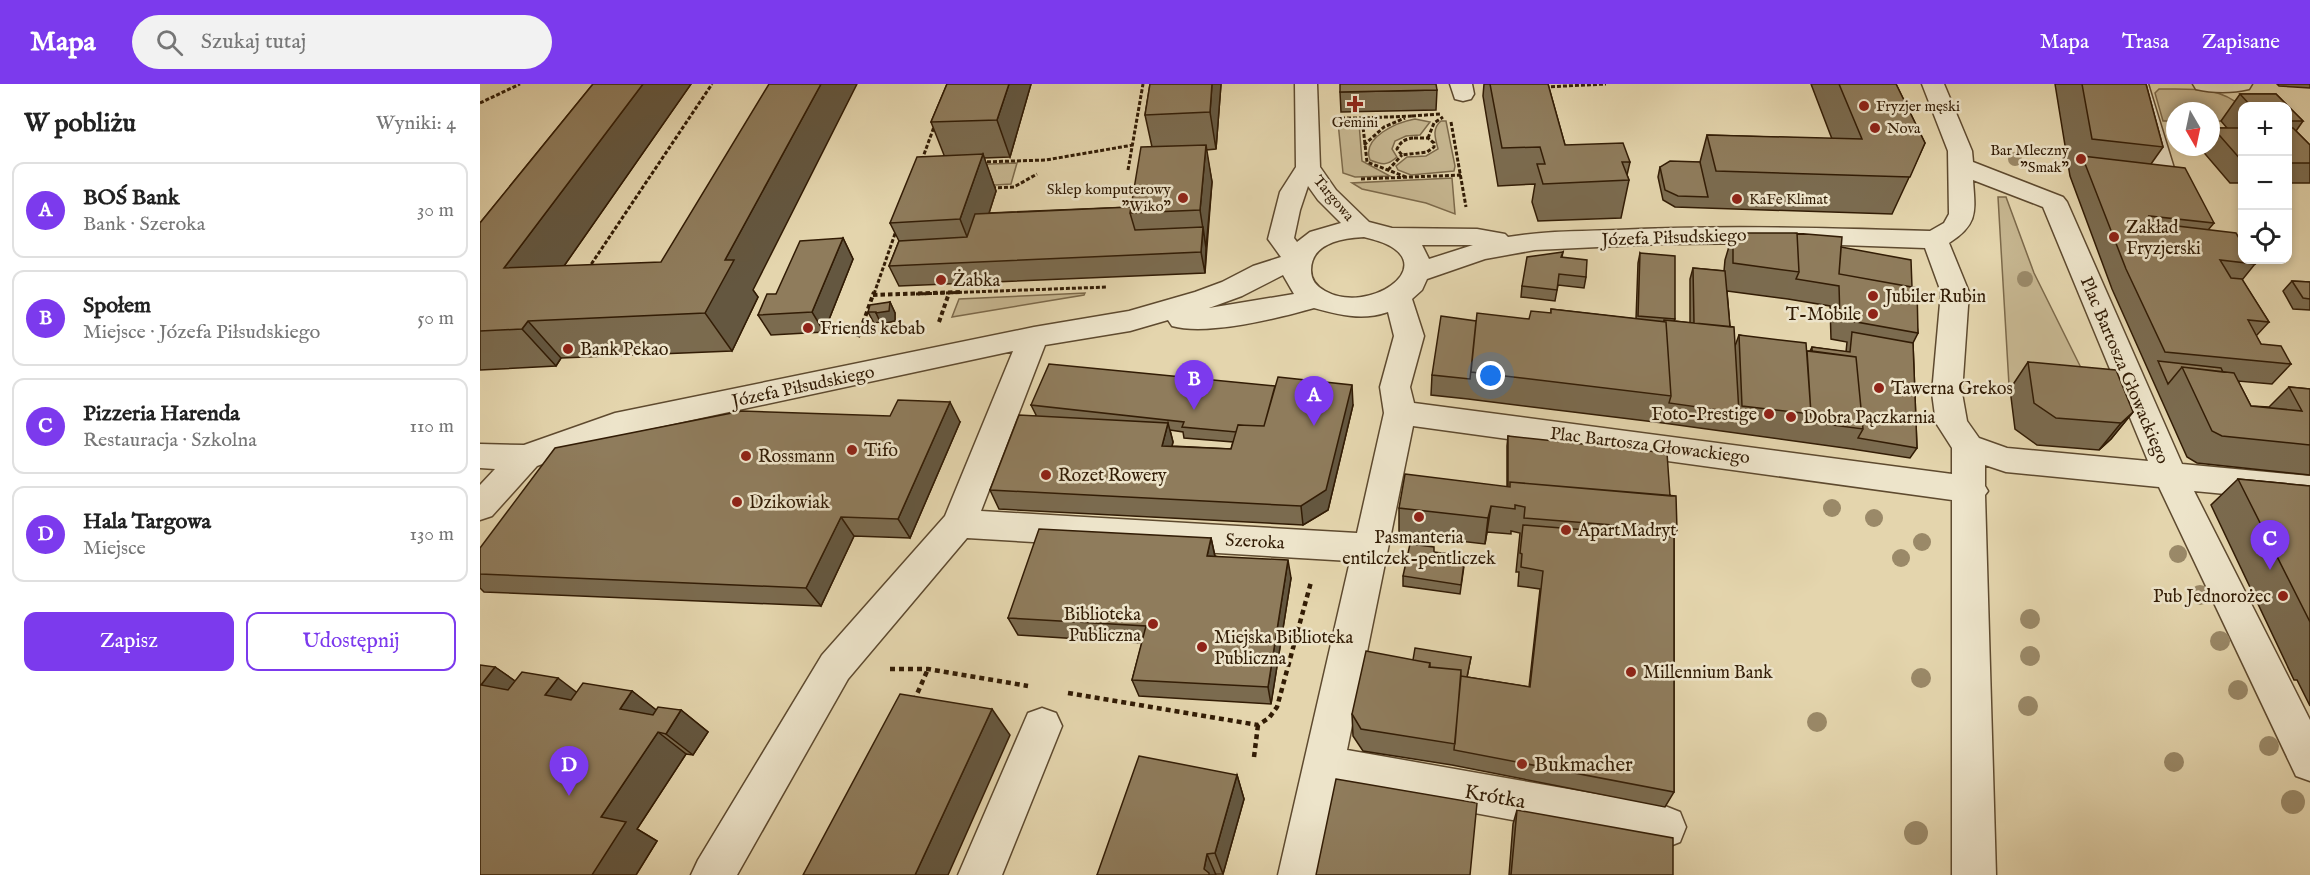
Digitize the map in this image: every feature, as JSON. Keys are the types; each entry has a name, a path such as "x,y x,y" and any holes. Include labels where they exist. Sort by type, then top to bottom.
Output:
{"street":[{"name":"Targowa","path":"1306,84 1308,166 1327,195 1361,229"},
{"path":"1933,84 1960,151 1962,214 1954,228 1935,240 1956,292 1947,393 1952,423 1968,447 1971,491 1974,875"},
{"path":"2137,84 2164,178"},
{"path":"2204,84 2245,89"},
{"name":"Targowa","path":"1298,261 1281,239 1286,208 1297,180 1308,166"},
{"name":"Plac Bartosza Głowackiego","path":"1960,166 2054,202 2170,475 2006,460 1968,447"},
{"path":"1300,875 1400,413 1395,387 1409,336 1408,285 1419,264 1414,252 1394,236 1361,229 1333,233 1320,238 1302,252 1298,261 1297,274 1303,288 1316,298 1331,305 1366,308 1408,285"},
{"name":"Józefa Piłsudskiego","path":"1394,236 1477,237 1522,243 1662,236 1785,235 1935,240"},
{"name":"Józefa Piłsudskiego","path":"1408,285 1458,259 1522,243"},
{"name":"Józefa Piłsudskiego","path":"480,456 526,456 615,425 1034,337 1130,321 1205,299 1263,272 1298,261"},
{"name":"Józefa Piłsudskiego","path":"1130,321 1213,318 1295,304 1316,298"},
{"path":"713,875 835,668 959,524 1034,337"},
{"name":"Plac Bartosza Głowackiego","path":"1400,413 1929,483 1971,491"},
{"path":"480,507 526,456"},
{"path":"2170,475 2310,489"},
{"path":"2170,475 2310,762"},
{"name":"Szeroka","path":"959,524 1372,548"},
{"path":"980,875 1045,701"},
{"name":"Krótka","path":"1325,766 1665,827"}],"path":[{"path":"480,104 520,84"},
{"path":"588,270 712,84"},
{"path":"1128,170 1143,84"},
{"path":"1536,87 1606,84"},
{"path":"1406,177 1367,162 1362,118 1449,113"},
{"path":"1428,138 1434,123 1449,113"},
{"path":"1449,113 1467,216"},
{"path":"921,164 939,114"},
{"path":"1364,146 1384,127 1412,116"},
{"path":"1388,170 1402,155 1431,150 1434,143 1428,138 1405,139 1400,142 1397,149 1402,155"},
{"path":"978,162 1046,160 1132,145"},
{"path":"991,188 1014,187 1037,174"},
{"path":"1359,179 1461,175"},
{"path":"855,348 899,222"},
{"path":"873,295 1111,287"},
{"path":"938,325 948,292"},
{"path":"835,668 928,669 1045,701 1258,725 1269,718 1277,707 1314,571 1317,545"},
{"path":"923,704 914,702 928,669"},
{"path":"1254,757 1258,725"}],"shaded area":[{"path":"2159,89 2206,91 2225,96 2238,104 2238,121 2220,121 2220,102 2166,102 2166,121 2163,121 2155,93"},
{"path":"1347,119 1359,123 1362,161 1390,176 1355,177 1343,173 1338,122"},
{"path":"1415,119 1430,122 1420,135 1406,136 1395,141 1392,149 1397,157 1384,164 1370,160 1371,144 1376,138 1391,127"},
{"path":"1441,121 1446,121 1454,171 1411,175 1398,170 1396,166 1407,157 1426,156 1438,149 1435,131"},
{"path":"1017,163 1011,184 980,186 938,166"},
{"path":"1452,178 1455,214 1426,203 1362,189 1352,183"},
{"path":"1998,197 2006,197 2034,273 2094,394 2009,385"},
{"path":"1085,293 1084,295 952,317 959,299"}],"building":[{"path":"593,84 643,84 504,268 661,262 769,84 821,84 725,260 734,260 705,313 528,321 522,329 480,331 480,223"},
{"path":"947,84 1009,84 997,120 931,122"},
{"path":"1150,84 1212,84 1210,112 1145,115"},
{"path":"1340,84 1436,84 1437,90 1340,92"},
{"path":"1490,84 1548,84 1565,145 1623,143 1630,162 1622,162 1629,180 1543,184 1537,164 1545,164 1540,147 1502,148"},
{"path":"1839,84 1896,84 1925,143 1910,177 1716,171 1707,135 1862,139"},
{"path":"2082,84 2146,84 2163,147 2092,139"},
{"path":"2240,94 2276,94 2284,102 2247,102"},
{"path":"2292,110 2303,121 2292,121"},
{"path":"2220,128 2238,128 2238,156 2220,136"},
{"path":"2292,128 2310,145 2310,163 2292,163"},
{"path":"1206,145 1200,210 1130,213 1141,147"},
{"path":"983,154 960,219 890,223 917,157"},
{"path":"2082,156 2185,168 2214,223 2149,216 2152,223 2236,233 2238,262 2220,260 2231,278 2242,279 2269,322 2248,320 2261,344 2281,346 2291,364 2165,352 2126,269"},
{"path":"1670,161 1700,162 1708,197 1678,196 1665,190 1660,167"},
{"path":"1131,207 1130,213 1135,230 1203,227 1201,252 889,266 899,241 967,237 975,214"},
{"path":"1733,233 1797,233 1799,272 1733,263"},
{"path":"1797,233 1842,237 1839,274 1917,288 1918,333 1840,319 1839,286 1796,279 1799,272"},
{"path":"843,238 812,312 758,315 767,294 776,294 800,241"},
{"path":"1841,247 1911,260 1912,287 1839,274"},
{"path":"1563,252 1561,257 1587,260 1586,277 1559,274 1557,290 1522,286 1527,257"},
{"path":"1640,253 1675,256 1675,319 1638,316"},
{"path":"1693,268 1725,271 1730,327 1694,323"},
{"path":"2292,281 2310,282 2310,299 2303,298"},
{"path":"890,302 889,311 868,312 870,305"},
{"path":"1551,309 1666,322 1671,396 1471,372 1477,313 1529,319 1531,311 1551,313"},
{"path":"1441,316 1476,321 1470,379 1432,375"},
{"path":"1664,320 1734,327 1739,413 1669,403 1671,396 1666,322"},
{"path":"1852,332 1913,343 1917,448 1858,438 1863,429 1856,357 1812,351 1812,347 1850,352"},
{"path":"1739,335 1806,343 1811,414 1742,406"},
{"path":"1807,351 1856,357 1863,429 1808,422 1811,414"},
{"path":"2158,361 2221,368 2223,372 2182,367 2168,384"},
{"path":"2028,362 2116,370 2133,412 2121,423 2056,418 2034,403"},
{"path":"1049,364 1275,386 1264,426 1238,425 1236,432 1182,427 1184,422 1031,405"},
{"path":"2182,367 2234,373 2251,406 2302,411 2289,387 2310,389 2310,445 2222,436 2212,431"},
{"path":"1278,377 1352,385 1326,490 1301,506 990,490 1019,415 1168,423 1162,446 1231,449 1238,425 1264,426"},
{"name":"Dzikowiak","path":"898,400 950,402 898,519 841,517 806,588 480,574 480,548 555,448 742,411 890,416"},
{"path":"1508,436 1667,453 1670,496 1510,482 1510,487 1508,487"},
{"path":"1405,474 1510,487 1510,482 1676,496 1677,530 1524,518 1525,507 1515,505 1515,509 1491,506 1488,518 1399,508"},
{"path":"2238,479 2310,486 2310,622"},
{"path":"1523,525 1674,537 1674,792 1454,750 1461,676 1530,687 1543,571 1521,567"},
{"name":"Biblioteka Publiczna","path":"1039,529 1211,538 1207,556 1288,560 1268,687 1132,680 1146,626 1008,618"},
{"path":"1410,544 1434,547 1434,552 1465,556 1461,585 1403,576"},
{"path":"1415,648 1471,657 1467,677 1461,676 1461,670 1430,667 1430,663 1413,660"},
{"path":"1366,651 1430,663 1429,667 1461,670 1455,744 1361,729 1352,714"},
{"path":"480,665 495,667 481,685 508,690 522,672 558,678 545,695 571,700 583,683 632,691 620,709 653,715 658,707 681,710 666,734 658,732 601,817 626,822 592,875 480,875"},
{"path":"900,694 992,709 915,875 803,875"},
{"path":"1139,756 1237,775 1215,853 1207,854 1204,869 1209,875 1097,875"},
{"path":"1336,779 1477,803 1470,875 1316,875"},
{"path":"1517,810 1673,838 1673,875 1511,875"}],"place":[{"name":"Gemini","path":"1355,104"},
{"name":"Fryzjer męski","path":"1864,106"},
{"name":"Nova","path":"1875,128"},
{"name":"Bar Mleczny \"Smak\"","path":"2081,159"},
{"name":"Sklep komputerowy \"Wiko\"","path":"1183,198"},
{"name":"KaFe Klimat","path":"1737,199"},
{"name":"Zakład Fryzjerski","path":"2114,237"},
{"name":"Żabka","path":"941,280"},
{"name":"Jubiler Rubin","path":"1873,296"},
{"name":"T-Mobile","path":"1873,314"},
{"name":"Friends kebab","path":"808,328"},
{"name":"Bank Pekao","path":"568,349"},
{"name":"Tawerna Grekos","path":"1879,388"},
{"name":"Społem","path":"1194,410"},
{"name":"Foto-Prestige","path":"1769,414"},
{"name":"Dobra Pączkarnia","path":"1791,417"},
{"name":"BOŚ Bank","path":"1314,426"},
{"name":"Tifo","path":"852,450"},
{"name":"Rossmann","path":"746,456"},
{"name":"Rozet Rowery","path":"1046,475"},
{"name":"Dzikowiak","path":"737,502"},
{"name":"Pasmanteria entilczek-pentliczek","path":"1419,517"},
{"name":"ApartMadryt","path":"1566,530"},
{"name":"Pizzeria Harenda","path":"2270,570"},
{"name":"Pub Jednorożec","path":"2283,596"},
{"name":"Biblioteka Publiczna","path":"1153,624"},
{"name":"Miejska Biblioteka Publiczna","path":"1202,647"},
{"name":"Millennium Bank","path":"1631,672"},
{"name":"Bukmacher","path":"1522,764"},
{"name":"Hala Targowa","path":"569,796"}]}
